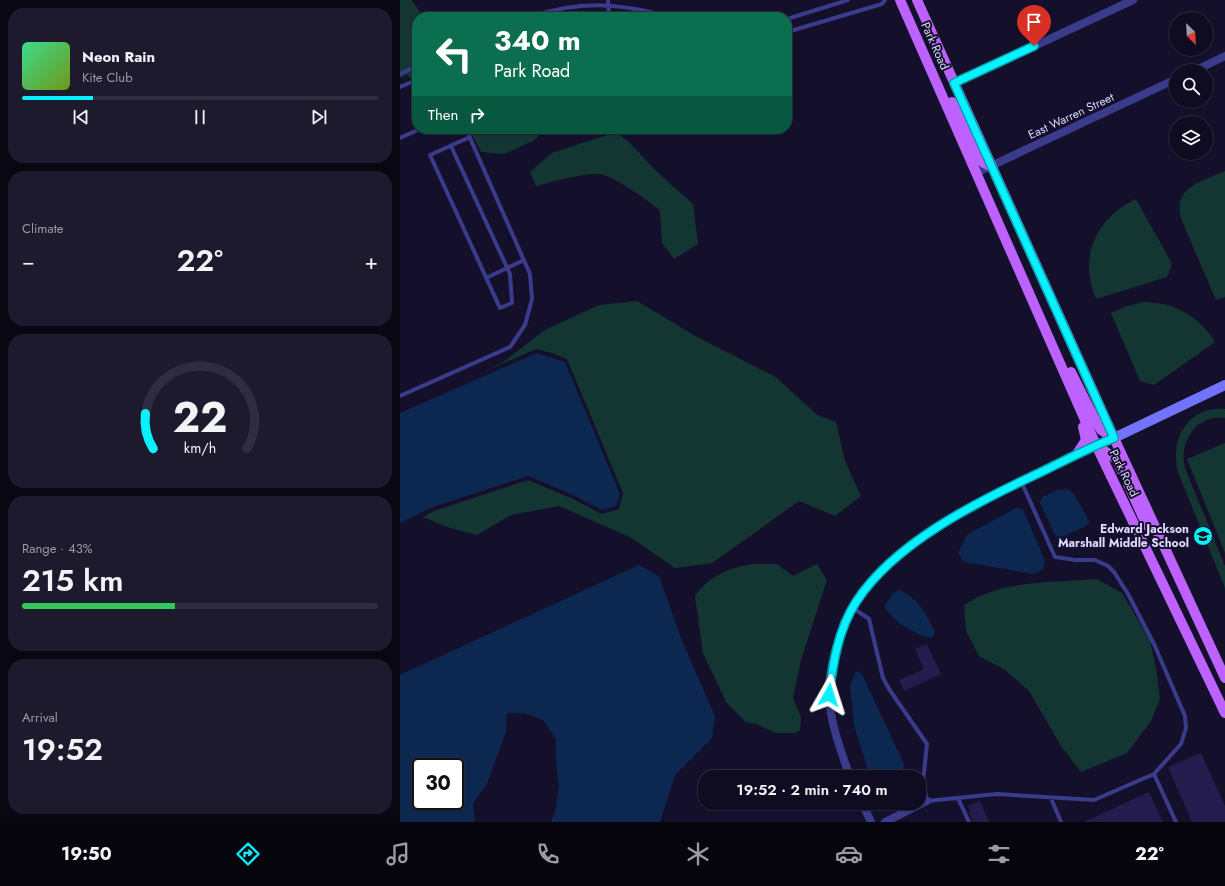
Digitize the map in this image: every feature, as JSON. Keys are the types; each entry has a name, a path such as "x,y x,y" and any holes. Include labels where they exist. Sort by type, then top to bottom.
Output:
{"main road":[{"name":"Park Road","path":"900,0 1096,445 1225,713"},
{"name":"Park Road","path":"917,0 1114,438 1225,678"},
{"path":"928,64 942,80 976,153 982,162 992,167"},
{"path":"1049,338 1067,364 1101,430 1114,438"},
{"path":"1049,338 1056,364 1083,427 1086,440 1078,454"},
{"path":"1096,445 1117,460 1139,510 1157,544 1166,552"}],"street":[{"path":"954,83 1133,0"},
{"path":"1208,64 1225,56"},
{"name":"East Warren Street","path":"976,173 992,167 1169,82"},
{"path":"847,770 836,738 829,695 833,661 842,630 853,608 870,583 899,555 949,520 1021,481 1225,385"},
{"path":"885,822 927,801"},
{"path":"865,810 871,822"}],"lane":[{"path":"792,17 848,0"},
{"path":"792,31 882,4 885,0"},
{"path":"609,1 609,12"},
{"path":"546,12 559,8 609,1 654,12"},
{"path":"400,74 412,68"},
{"path":"400,87 412,82"},
{"path":"400,138 412,133"},
{"path":"400,396 510,347 525,325 532,299 530,274 468,134"},
{"path":"451,146 510,274 512,303 500,308 430,155 470,137"},
{"path":"486,278 524,260"},
{"path":"853,608 869,619 883,678 889,690 927,744 923,782 927,801 997,794 1094,800 1154,774 1182,744 1186,721 1154,644 1128,594 1108,566 1095,560 1058,559 1021,481"},
{"path":"1154,774 1176,822"},
{"path":"958,798 969,822"},
{"path":"1051,798 1061,822"}],"green space":[{"path":"400,0 412,0 420,12 412,12 412,80 407,75 400,78"},
{"path":"472,134 541,134 533,141 504,154 481,152"},
{"path":"610,134 619,134 630,143 655,170 693,204 698,244 674,259 662,243 660,210 630,189 605,175 585,175 536,186 530,172 552,153"},
{"path":"1225,171 1225,297 1216,300 1182,221 1180,210 1181,200 1184,193 1190,187"},
{"path":"1136,199 1172,264 1167,277 1096,299 1091,283 1089,268 1090,254 1094,240 1110,217 1122,207"},
{"path":"637,301 697,337 776,377 817,415 836,422 845,461 861,496 835,516 799,501 712,563 675,568 630,537 559,506 511,515 477,535 447,527 423,517 434,511 528,480 571,498 602,514 619,509 623,493 567,359 536,349 483,372 503,362 545,330 599,305"},
{"path":"1143,302 1165,305 1185,312 1209,333 1215,342 1154,385 1140,381 1111,313 1124,307"},
{"path":"1212,409 1225,409 1225,418 1206,420 1198,425 1192,432 1184,449 1184,458 1185,468 1225,566 1225,588 1179,475 1176,463 1176,450 1184,428 1191,419 1200,413"},
{"path":"1225,443 1225,553 1187,459"},
{"path":"753,564 777,564 793,576 817,564 827,580 801,660 793,698 801,717 800,730 795,733 776,733 756,724 746,722 726,702 703,653 695,596 706,583 713,578 736,567"},
{"path":"1097,579 1122,593 1150,640 1156,668 1160,699 1151,721 1127,753 1081,772 1061,746 1029,691 1004,669 979,656 966,631 964,605 979,597 1012,586"}],"water":[{"path":"537,353 565,362 620,494 616,506 602,510 573,495 528,476 433,507 400,523 400,413"},
{"path":"1068,489 1074,494 1090,522 1084,527 1060,538 1055,535 1040,503 1042,497 1058,490"},
{"path":"1016,508 1023,509 1045,561 1043,569 1034,574 964,562 958,553 968,534"},
{"path":"639,565 659,576 682,641 715,716 712,738 675,775 660,822 551,822 555,812 559,787 556,764 556,739 543,720 524,713 507,713 506,732 487,784 473,803 475,822 400,822 400,675"},
{"path":"899,590 911,597 921,607 935,632 932,638 918,634 905,627 884,607 893,593"},
{"path":"856,671 862,674 904,764 903,770 868,770 854,726 850,686"}],"building":[{"path":"927,644 941,674 904,691 899,680 924,669 915,649"},
{"path":"1201,753 1225,806 1225,822 1192,822 1168,767"},
{"path":"1149,792 1163,822 1084,822"},
{"path":"980,801 989,822 973,822 969,813 971,812 968,806"}],"place":[{"name":"Edward Jackson Marshall Middle School","path":"1203,536"}],"route":[{"path":"829,695 833,661 842,630 855,604 870,583 899,555 949,520 989,497 1096,445 1114,438 954,83 1034,46"}]}
